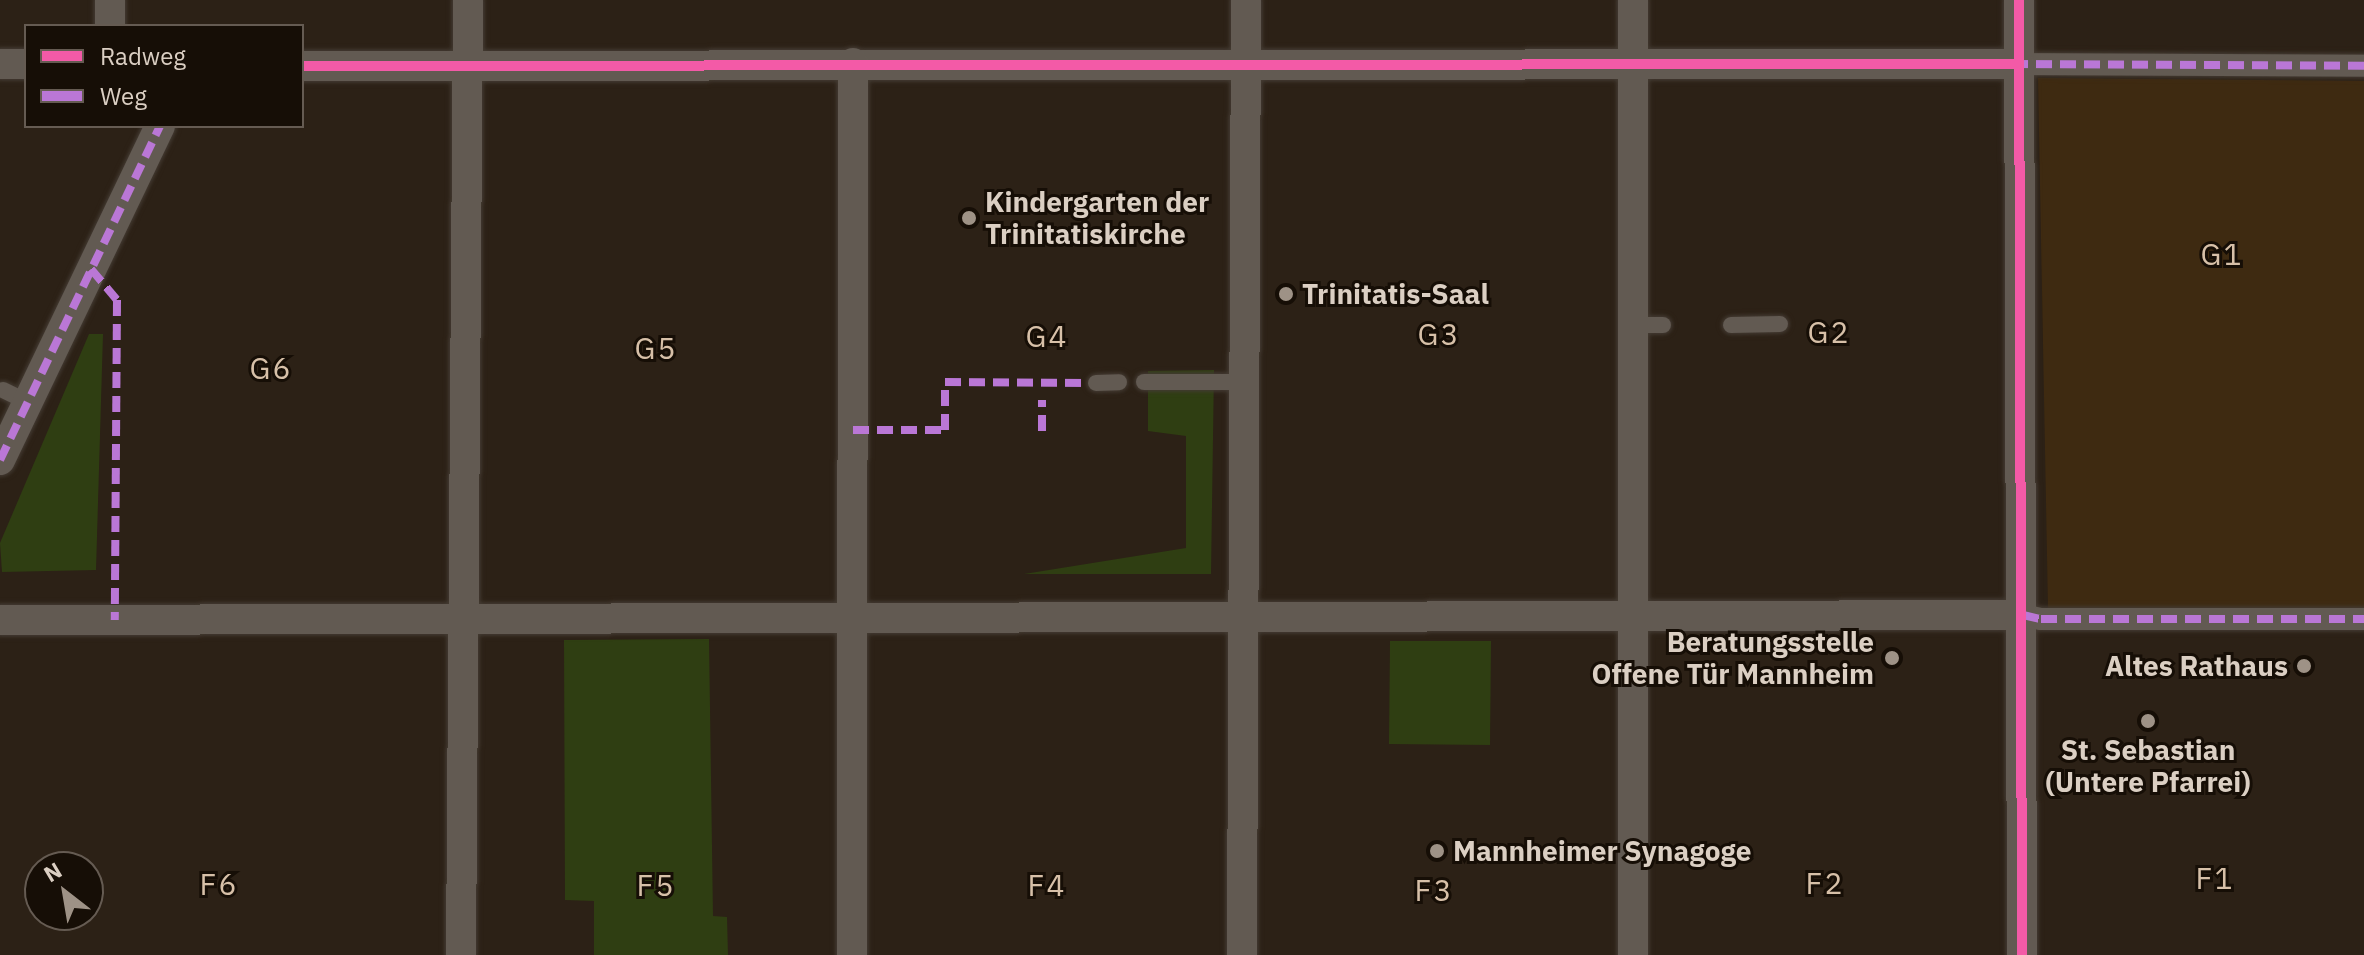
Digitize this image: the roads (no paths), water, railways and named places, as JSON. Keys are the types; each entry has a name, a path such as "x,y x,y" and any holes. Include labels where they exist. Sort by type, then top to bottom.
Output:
{"street":[{"path":"110,0 110,24"},
{"path":"461,955 468,0"},
{"path":"1242,955 1246,0"},
{"path":"1633,0 1633,63 1648,325 1633,615 1633,955"},
{"path":"2019,0 2022,955"},
{"path":"304,66 1247,61 2364,66"},
{"path":"852,955 853,63"},
{"path":"0,64 24,64"},
{"path":"0,460 15,396 159,128"},
{"path":"0,620 463,620 852,615 2023,615 2041,619 2364,619"}],"lane":[{"path":"1731,325 1780,324"},
{"path":"1096,383 1119,382"},
{"path":"1144,382 1245,382"}],"place":[{"name":"Kindergarten der Trinitatiskirche","path":"969,218"},
{"name":"Trinitatis-Saal","path":"1286,294"},
{"name":"Beratungsstelle Offene Tür Mannheim","path":"1892,658"},
{"name":"Altes Rathaus","path":"2304,666"},
{"name":"St. Sebastian (Untere Pfarrei)","path":"2148,721"},
{"name":"Mannheimer Synagoge","path":"1437,851"}],"district":[{"name":"G1","path":"2222,254"},
{"name":"G2","path":"1829,332"},
{"name":"G3","path":"1439,334"},
{"name":"G4","path":"1047,336"},
{"name":"G5","path":"656,348"},
{"name":"G6","path":"271,368"},
{"name":"F1","path":"2215,878"},
{"name":"F2","path":"1825,883"},
{"name":"F6","path":"219,884"},
{"name":"F5","path":"656,885"},
{"name":"F4","path":"1047,885"},
{"name":"F3","path":"1434,890"}]}
